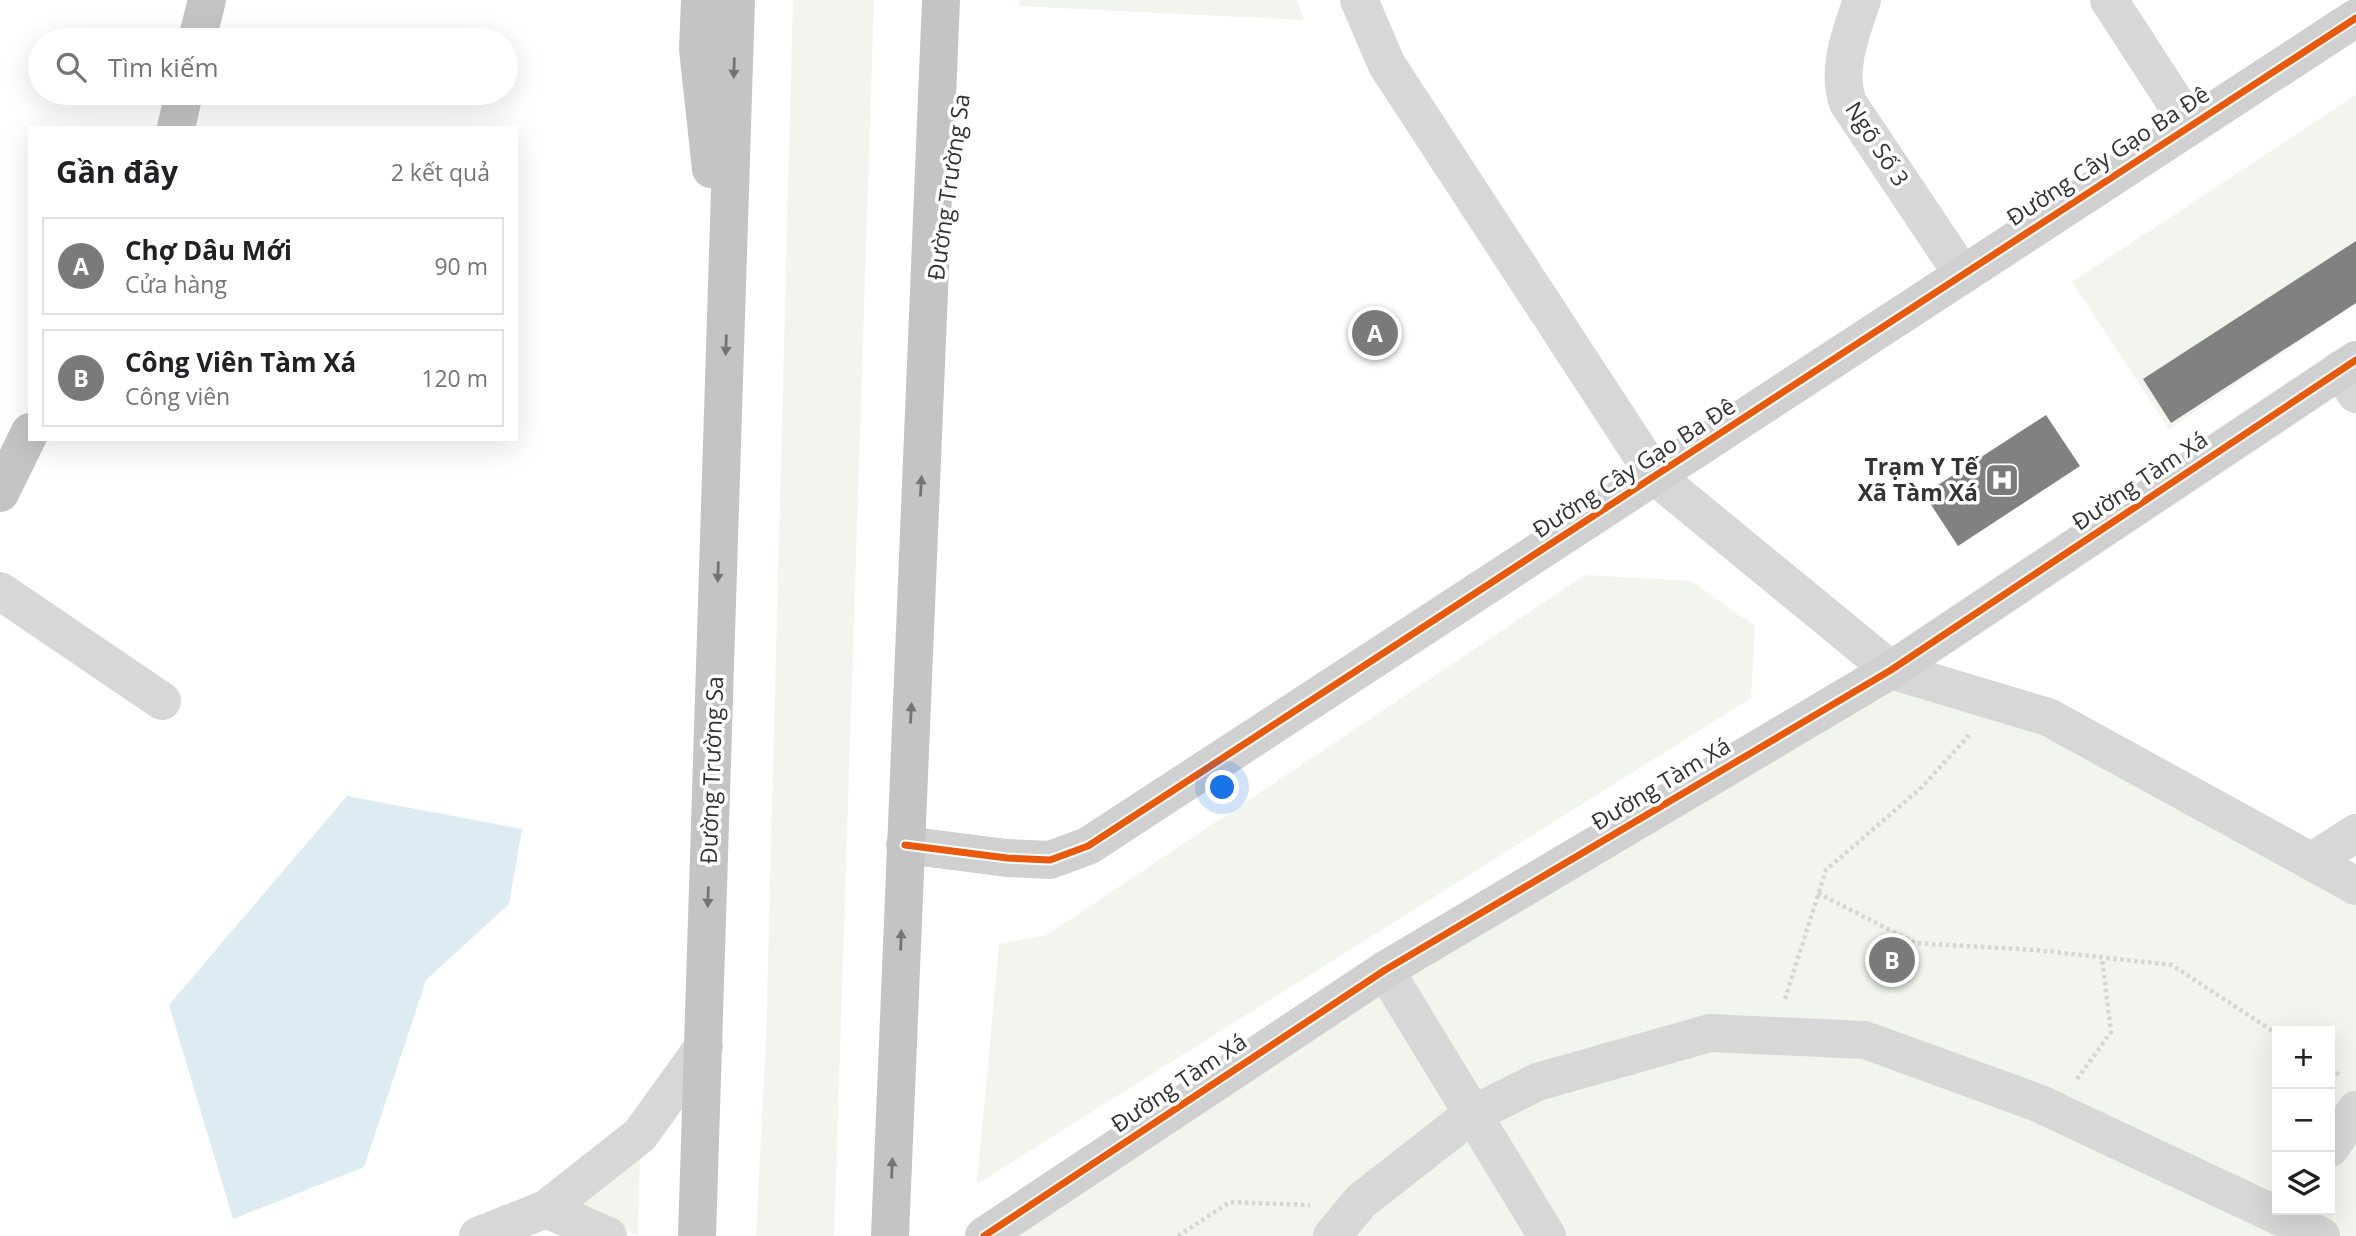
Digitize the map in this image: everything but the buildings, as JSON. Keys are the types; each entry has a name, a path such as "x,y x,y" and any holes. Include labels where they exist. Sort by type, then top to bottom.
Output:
{"highway":[{"path":"200,28 207,0"},
{"name":"Đường Trường Sa","path":"700,0 698,49 727,305"},
{"name":"Đường Trường Sa","path":"697,1236 736,0"},
{"name":"Đường Trường Sa","path":"890,1236 941,0"},
{"name":"Đường Trường Sa","path":"928,331 961,132 967,0"},
{"path":"176,126 181,105"},
{"path":"0,493 28,436"}],"street":[{"path":"1359,0 1387,65 1656,477 1891,670 2048,717 2356,886"},
{"name":"Ngõ Số 3","path":"1861,0 1844,60 1842,86 1848,103 1962,275"},
{"path":"2109,0 2190,125"},
{"name":"Đường Cây Gạo Ba Đê","path":"905,845 1007,858 1050,860 1088,846 2356,18"},
{"name":"Đường Tàm Xá","path":"984,1236 1385,970 1891,670 2351,375"},
{"path":"0,592 162,701"},
{"path":"2313,862 2356,833"},
{"path":"1385,970 1547,1236"},
{"path":"1337,1230 1361,1201 1471,1115 1537,1082 1710,1032 1865,1040 2054,1111 2276,1221 2321,1236"},
{"path":"478,1236 547,1209 639,1135 704,1045"},
{"path":"2335,1141 2356,1110"},
{"path":"547,1209 608,1236"}],"path":[{"path":"1773,1036 1826,870 1922,787 1999,702"},
{"path":"1818,893 1915,943 2172,965 2272,1031"},
{"path":"2054,1111 2111,1032 2102,958"},
{"path":"1178,1236 1230,1202 1305,1203 1337,1230"}],"shaded area":[{"path":"793,0 874,0 834,1236 756,1236 766,1038"},
{"path":"1019,0 1297,0 1304,20 1019,6"},
{"path":"2356,95 2356,304 2169,429 2072,282"},
{"path":"1585,575 1691,581 1755,626 1751,698 977,1184 999,944 1047,935"},
{"path":"1891,670 2048,717 2356,889 2356,1236 986,1236"},
{"path":"347,796 522,829 509,904 426,980 364,1167 233,1219 169,1005"},
{"path":"640,1158 638,1236 574,1204"}],"cycle path":[{"path":"905,845 1007,858 1050,860 1088,846 2356,18"},
{"path":"984,1236 1385,970 1891,670 2356,360"}],"place":[{"name":"Chợ Dâu Mới","path":"1375,333"},
{"name":"Trạm Y Tế Xã Tàm Xá","path":"2002,480"},
{"name":"Công Viên Tàm Xá","path":"1892,960"}]}
